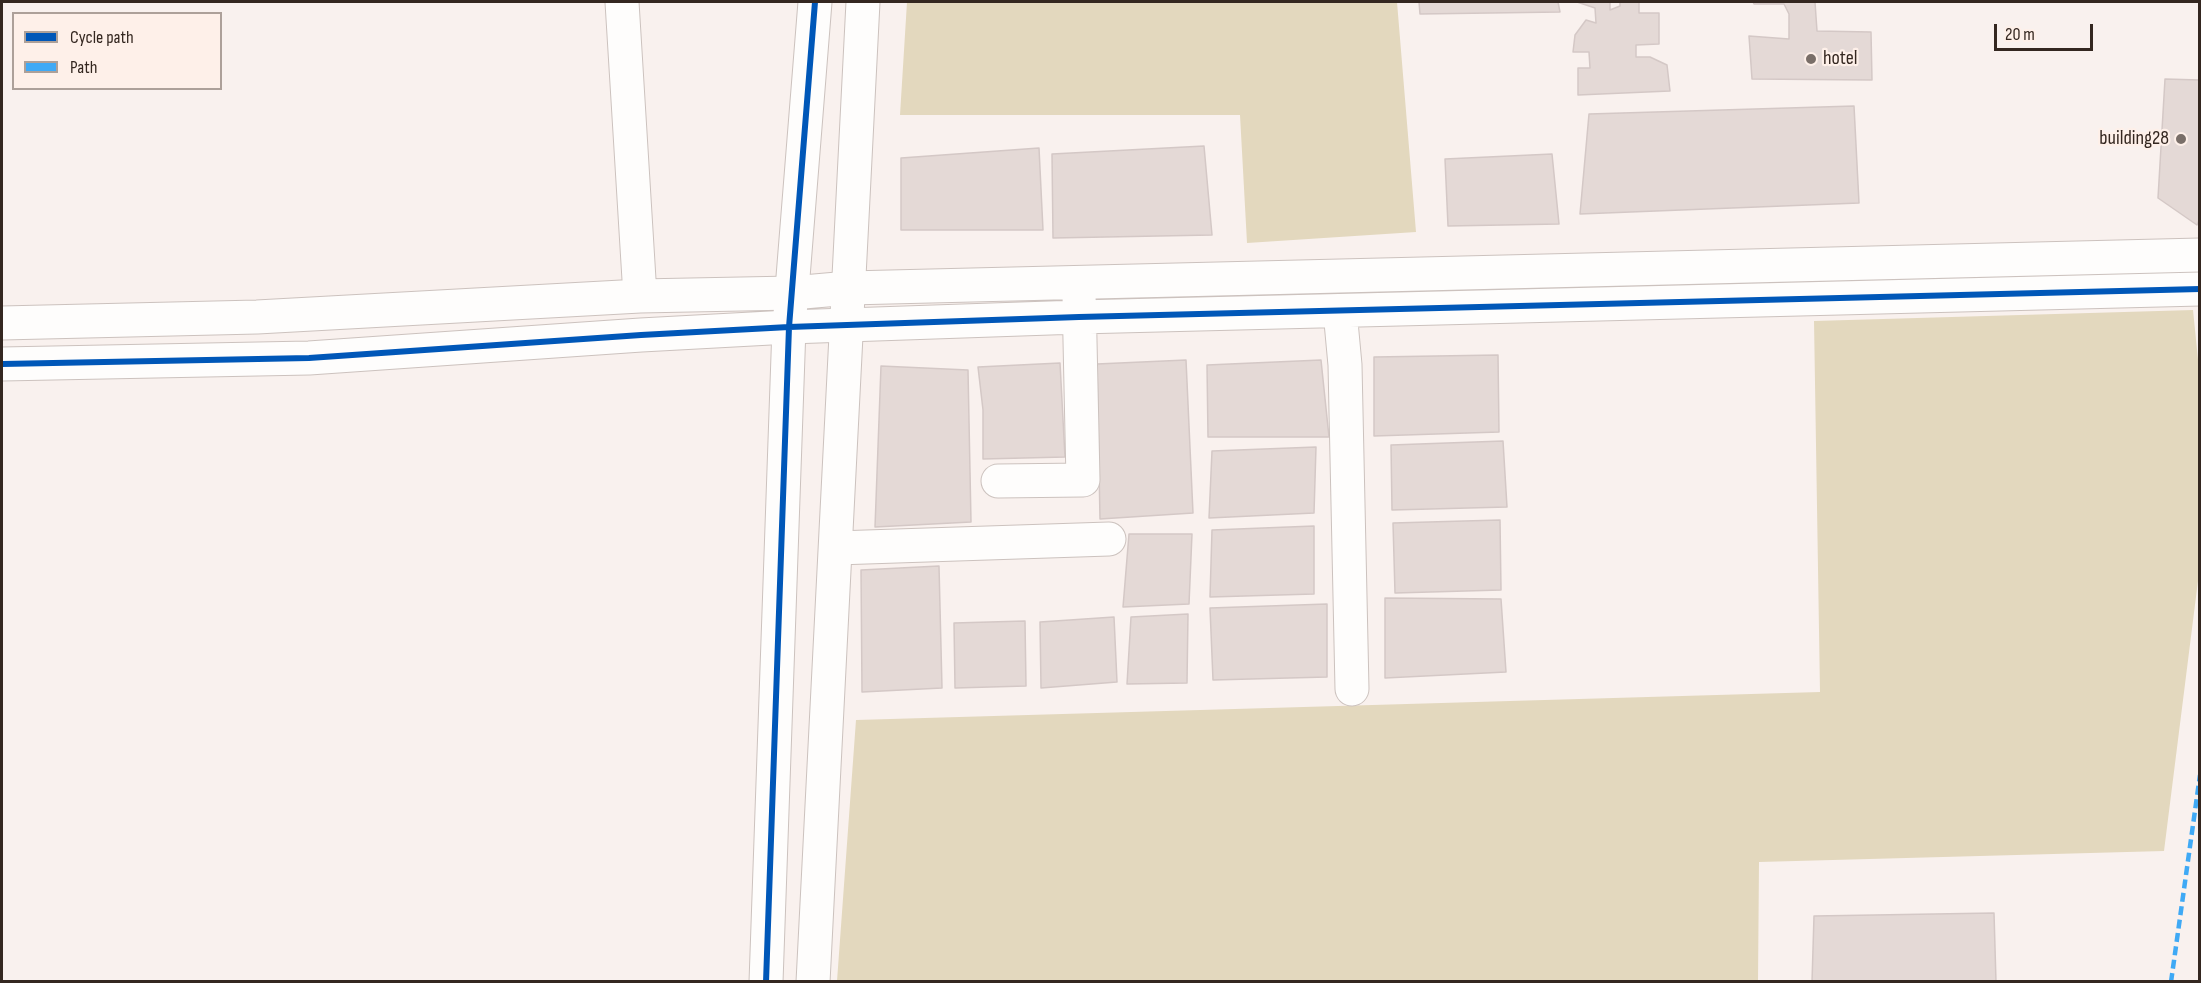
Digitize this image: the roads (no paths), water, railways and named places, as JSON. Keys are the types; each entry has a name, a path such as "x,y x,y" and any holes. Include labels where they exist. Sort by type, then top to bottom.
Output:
{"street":[{"path":"622,2 640,296"},
{"path":"766,981 789,327 815,2"},
{"path":"813,981 863,2"},
{"path":"2,323 256,317 640,296 792,293 849,288 2199,255"},
{"path":"1808,265 1809,299"},
{"path":"1393,275 1394,310"},
{"path":"998,481 1083,480 1078,283"},
{"path":"2,364 258,360 789,327 847,327 1079,317 2199,289"},
{"path":"1340,311 1345,365 1352,689"},
{"path":"256,317 258,360"},
{"path":"167,318 170,362"},
{"path":"836,548 1109,539"}],"place":[{"name":"hotel","path":"1811,59"},
{"name":"building28","path":"2181,139"}]}
